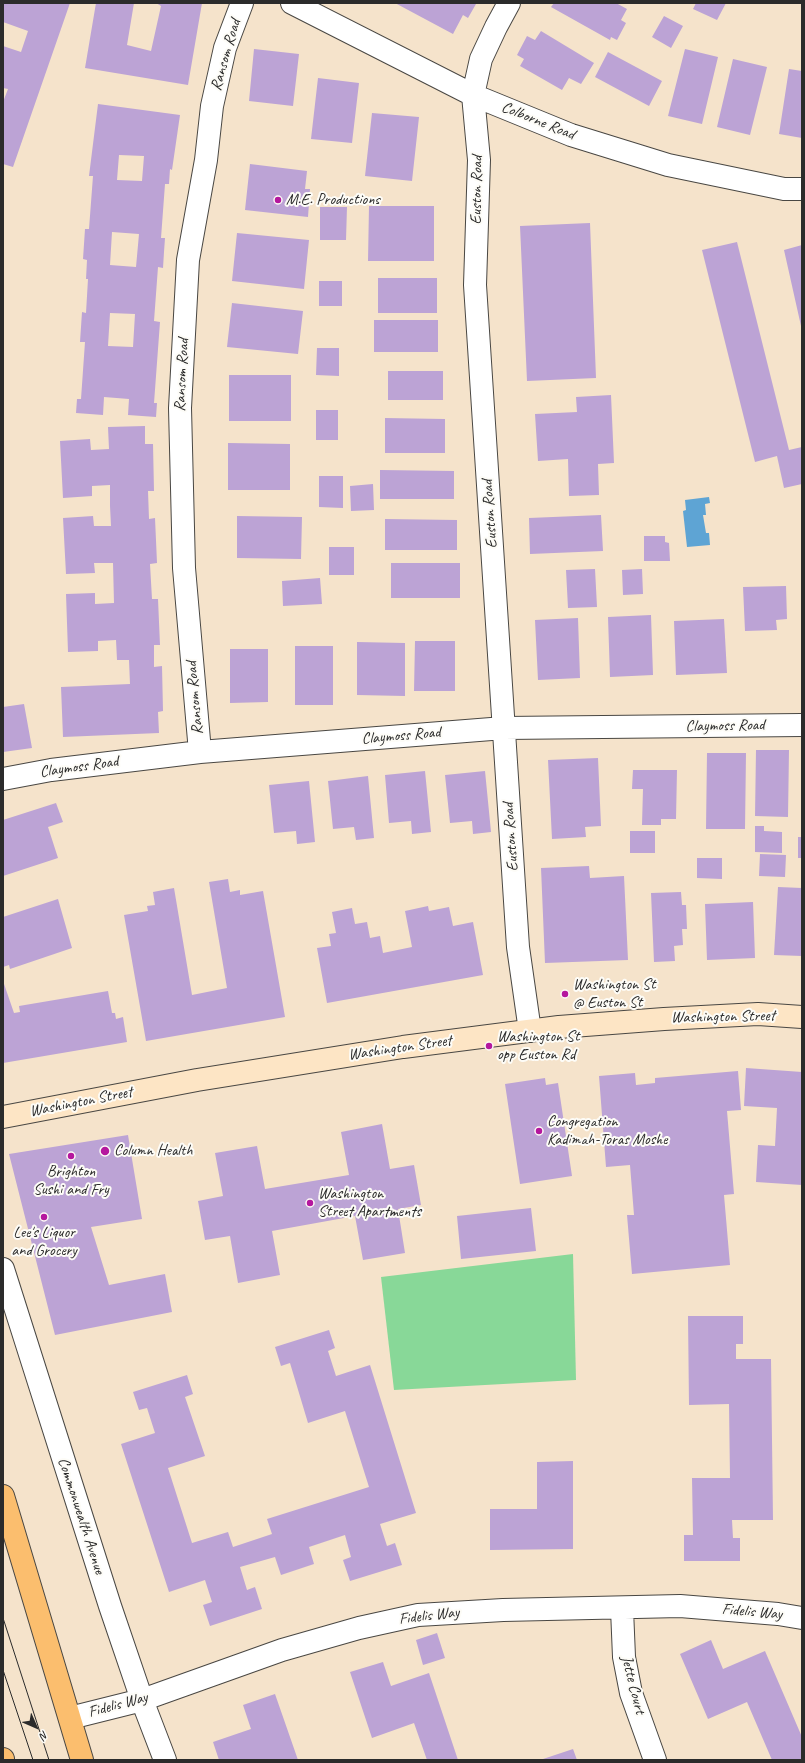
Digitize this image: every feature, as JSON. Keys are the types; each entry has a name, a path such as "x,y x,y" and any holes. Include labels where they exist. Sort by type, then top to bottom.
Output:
{"main road":[{"name":"Washington Street","path":"3,1117 197,1080 403,1046 530,1031 671,1018 758,1014 802,1017"},
{"path":"3,1496 82,1760"}],"street":[{"name":"Ransom Road","path":"200,752 183,560 180,408 188,267 206,160 212,106 225,48 242,3"},
{"name":"Colborne Road","path":"292,3 473,95 571,135 668,165 784,189 802,189"},
{"name":"Euston Road","path":"509,3 481,59 473,95 479,160 475,285 518,948 530,1031"},
{"name":"Claymoss Road","path":"3,779 51,770 200,752 504,728 802,725"},
{"name":"Commonwealth Avenue","path":"3,1269 110,1606 142,1700 165,1760"},
{"name":"Fidelis Way","path":"70,1718 142,1700 282,1650 359,1628 418,1615 503,1610 622,1609 680,1606 778,1614 802,1618"},
{"name":"Jette Court","path":"622,1609 624,1657 631,1693 655,1760"}],"green space":[{"path":"573,1254 576,1380 394,1390 381,1277"}],"water":[{"path":"709,497 710,503 705,504 706,515 703,515 706,533 709,533 710,545 687,547 683,511 686,510 685,500"}],"building":[{"path":"3,3 70,3 13,167 3,164 3,102 8,89 3,88 3,46 21,52 28,31 3,22"},
{"path":"96,3 134,3 127,45 151,51 161,6 156,3 202,3 188,85 85,68"},
{"path":"395,3 476,4 468,18 463,15 453,34"},
{"path":"554,3 616,3 627,9 621,20 626,23 617,40 611,37 610,40 551,7"},
{"path":"696,3 726,3 717,20 693,9"},
{"path":"664,16 683,26 671,48 652,37"},
{"path":"541,31 594,63 581,84 569,78 562,90 520,66 524,59 517,55 527,36 535,40"},
{"path":"254,49 299,54 293,106 249,101"},
{"path":"685,49 718,57 702,124 668,116"},
{"path":"608,52 662,81 649,106 595,77"},
{"path":"733,59 767,67 750,135 717,127"},
{"path":"789,69 802,71 802,138 779,134"},
{"path":"318,78 359,83 352,143 311,139"},
{"path":"98,104 180,115 172,170 170,169 169,184 165,184 161,238 165,238 163,268 158,267 154,321 160,322 154,403 157,403 156,417 128,415 129,399 104,397 103,415 76,413 77,399 81,399 85,342 80,342 82,312 86,313 88,279 86,279 87,260 83,259 85,229 89,229 93,176 89,176","holes":["119,155 144,156 142,181 117,180","112,232 139,234 136,267 110,265","110,313 135,314 133,347 108,346"]},
{"path":"372,113 419,117 412,181 365,176"},
{"name":"M.E. Productions","path":"250,164 307,171 305,189 310,189 308,217 245,210"},
{"path":"369,206 434,206 434,261 368,261"},
{"path":"320,207 347,207 346,240 320,240"},
{"path":"590,223 596,378 527,381 520,226"},
{"path":"237,233 309,240 304,289 232,281"},
{"path":"737,242 789,450 802,447 802,484 784,488 777,456 755,462 702,250"},
{"path":"802,245 802,326 801,326 784,250"},
{"path":"378,278 437,278 437,313 378,313"},
{"path":"319,281 342,281 342,306 319,306"},
{"path":"232,303 303,311 298,354 227,347"},
{"path":"374,320 438,320 438,352 374,352"},
{"path":"317,348 339,348 339,376 316,375"},
{"path":"388,371 443,371 443,400 388,400"},
{"path":"229,375 291,375 291,421 229,421"},
{"path":"611,395 614,463 598,464 599,495 569,496 568,459 538,461 535,414 577,412 576,397"},
{"path":"316,410 338,410 338,440 316,440"},
{"path":"385,418 445,419 445,453 385,453"},
{"path":"145,426 145,444 153,444 154,491 148,491 149,519 155,518 157,563 150,564 152,599 158,599 160,645 154,645 154,667 162,666 163,711 158,712 159,733 63,737 61,687 130,684 129,660 117,660 116,640 98,641 98,651 68,652 66,594 95,593 95,604 114,603 113,563 94,563 95,573 66,574 63,518 93,516 94,526 111,526 110,485 92,486 92,496 63,498 60,441 90,439 91,450 109,449 108,427"},
{"path":"228,443 290,444 290,490 228,490"},
{"path":"380,470 454,471 454,499 380,499"},
{"path":"319,476 343,476 343,508 319,507"},
{"path":"373,484 374,510 351,511 350,486"},
{"path":"601,515 603,551 530,554 529,518"},
{"path":"237,516 302,517 301,559 237,558"},
{"path":"385,519 457,520 457,550 385,550"},
{"path":"644,536 665,536 665,542 669,543 670,561 644,561"},
{"path":"329,547 354,547 354,575 329,575"},
{"path":"391,563 460,563 460,598 391,598"},
{"path":"595,569 597,607 568,608 566,570"},
{"path":"642,569 643,594 623,595 622,570"},
{"path":"320,578 322,604 283,606 282,581"},
{"path":"786,586 787,619 776,620 777,630 745,631 743,587"},
{"path":"651,615 653,675 610,677 608,617"},
{"path":"578,618 580,678 538,680 535,620"},
{"path":"724,619 727,673 676,675 674,621"},
{"path":"415,641 455,641 455,691 414,691"},
{"path":"357,642 405,643 405,696 357,695"},
{"path":"295,646 333,646 333,705 295,705"},
{"path":"230,649 268,649 268,702 230,703"},
{"path":"24,704 32,748 3,752 3,707"},
{"path":"756,750 789,750 788,817 755,816"},
{"path":"707,753 746,753 745,829 706,829"},
{"path":"598,758 601,826 585,827 586,837 552,839 548,760"},
{"path":"633,770 677,770 676,819 661,819 661,825 642,825 643,789 632,789"},
{"path":"425,771 431,832 412,834 411,821 389,823 385,775"},
{"path":"485,771 491,832 473,834 472,821 450,823 445,775"},
{"path":"368,776 374,838 356,840 354,827 333,829 328,781"},
{"path":"309,781 315,842 297,844 296,831 274,833 269,785"},
{"path":"56,803 63,822 48,827 58,858 3,876 3,820"},
{"path":"755,826 764,826 764,831 782,832 782,853 755,852"},
{"path":"630,831 655,831 655,853 630,853"},
{"path":"798,837 802,837 802,858 798,858"},
{"path":"760,854 786,855 785,877 759,876"},
{"path":"697,858 722,858 722,879 697,878"},
{"path":"589,866 590,878 624,876 628,960 545,963 541,868"},
{"path":"228,879 230,892 240,890 240,895 263,891 285,1017 146,1041 124,915 148,911 147,906 155,905 153,892 174,888 192,995 227,988 209,882"},
{"path":"778,887 802,888 802,956 774,955"},
{"path":"681,892 682,905 686,905 687,929 682,929 683,945 674,946 675,961 654,962 651,893"},
{"path":"58,899 72,948 10,969 9,965 3,967 3,917"},
{"path":"753,902 755,958 707,960 705,904"},
{"path":"428,906 429,911 449,907 453,926 473,922 483,975 327,1003 317,948 331,946 329,934 336,933 332,912 352,908 355,924 367,922 370,938 380,936 383,953 412,947 405,911"},
{"path":"3,981 14,1013 20,1012 19,1006 108,991 112,1013 115,1013 116,1019 123,1017 127,1042 3,1063"},
{"path":"746,1068 802,1072 802,1185 756,1182 758,1145 775,1146 777,1108 744,1106"},
{"path":"738,1071 741,1110 727,1111 734,1194 724,1195 730,1265 632,1274 627,1215 634,1215 630,1165 606,1167 599,1076 635,1073 636,1085 655,1083 655,1078"},
{"name":"Congregation Kadimah-Toras Moshe","path":"545,1078 546,1085 558,1083 572,1176 520,1184 505,1084"},
{"name":"Washington Street Apartments","path":"382,1124 390,1169 414,1165 421,1205 398,1209 405,1253 363,1260 355,1216 272,1231 280,1275 238,1283 230,1236 205,1240 198,1201 223,1196 215,1153 257,1146 265,1189 349,1175 341,1132"},
{"path":"128,1135 142,1219 91,1227 109,1285 165,1274 172,1312 55,1335 9,1154"},
{"path":"531,1208 536,1251 461,1259 457,1216"},
{"path":"688,1316 743,1316 743,1344 736,1344 736,1359 771,1359 773,1520 732,1520 733,1538 740,1538 740,1561 684,1561 684,1535 693,1535 692,1478 730,1478 729,1404 689,1405"},
{"path":"329,1330 335,1348 328,1351 336,1376 370,1365 416,1513 380,1524 387,1546 395,1543 402,1565 350,1581 343,1560 351,1557 345,1535 309,1547 314,1564 281,1575 275,1557 240,1567 247,1590 255,1587 262,1609 210,1626 203,1605 212,1602 205,1580 169,1592 121,1444 155,1433 147,1408 139,1410 133,1392 187,1375 193,1394 185,1397 205,1456 168,1468 192,1543 228,1532 233,1547 272,1534 267,1519 369,1487 345,1411 308,1423 290,1363 281,1366 275,1347"},
{"path":"573,1461 573,1549 490,1550 490,1509 537,1509 537,1462"},
{"path":"437,1633 445,1658 423,1665 416,1640"},
{"path":"711,1640 723,1669 765,1651 802,1737 802,1760 772,1760 747,1702 708,1719 680,1654"},
{"path":"383,1662 391,1686 429,1673 458,1760 427,1760 414,1723 372,1738 350,1672"},
{"path":"275,1694 298,1760 219,1760 213,1742 251,1729 243,1705"},
{"path":"573,1749 577,1760 540,1760"}],"tram line":[{"path":"3,1618 49,1760"},
{"path":"3,1670 33,1760"}],"place":[{"name":"M.E. Productions","path":"278,200"},
{"name":"Washington St @ Euston St","path":"565,994"},
{"name":"Washington St opp Euston Rd","path":"489,1046"},
{"name":"Congregation Kadimah-Toras Moshe","path":"539,1131"},
{"name":"Column Health","path":"105,1151"},
{"name":"Brighton Sushi and Fry","path":"71,1156"},
{"name":"Washington Street Apartments","path":"310,1203"},
{"name":"Lee's Liquor and Grocery","path":"44,1217"}]}
